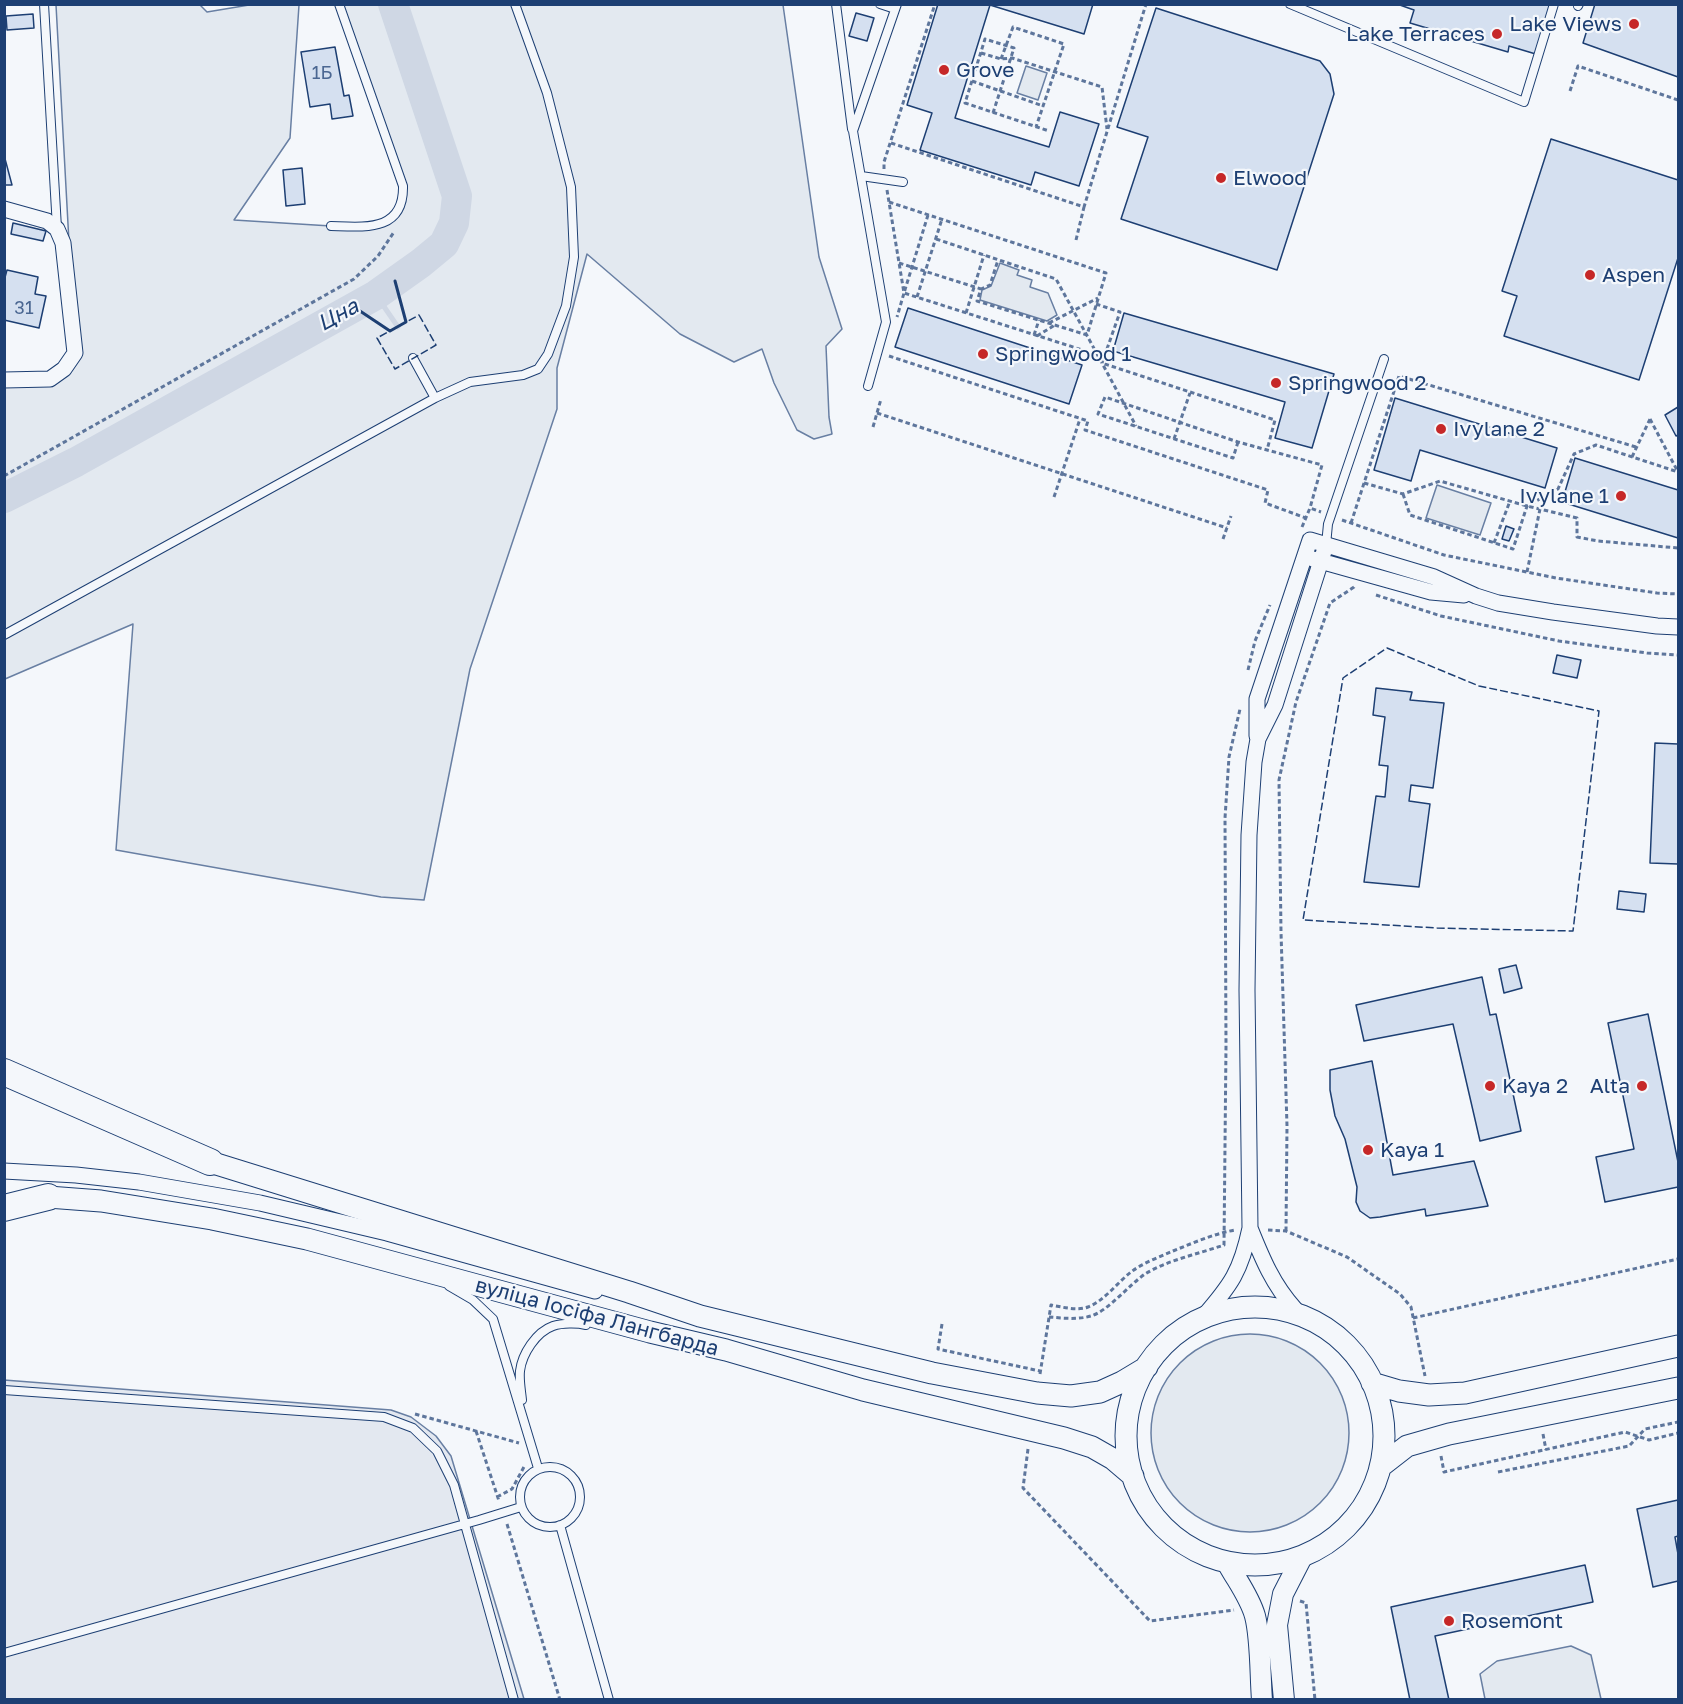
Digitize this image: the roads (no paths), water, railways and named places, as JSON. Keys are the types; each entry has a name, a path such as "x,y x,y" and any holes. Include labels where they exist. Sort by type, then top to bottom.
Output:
{"highway":[{"path":"4,1072 210,1162"},
{"path":"4,1208 48,1197"}],"main road":[{"name":"вуліца Іосіфа Лангбарда","path":"210,1162 700,1316 932,1372 1037,1393 1071,1396 1100,1392 1122,1383 1147,1366"},
{"name":"вуліца Іосіфа Лангбарда","path":"48,1197 100,1201 212,1219 307,1239 650,1332 726,1350 863,1390 1064,1438 1092,1447 1113,1459 1133,1476"},
{"path":"1267,1305 1295,1309 1313,1317 1342,1336 1359,1357 1372,1383 1383,1425 1384,1448 1380,1467 1365,1500 1327,1545 1302,1557 1254,1569 1229,1566 1206,1558 1174,1538 1149,1510 1133,1476 1129,1458 1128,1420 1132,1401 1147,1366 1158,1351 1186,1326 1220,1310 1239,1306 1267,1305"},
{"path":"1372,1383 1400,1391 1429,1395 1465,1393 1678,1346"},
{"path":"1380,1467 1407,1446 1449,1434 1678,1388"}],"street":[{"path":"4,209 47,221 57,230 63,243 75,352 64,369 50,379 4,380"},
{"path":"1203,1317 1235,1276 1244,1254 1250,1228 1247,990 1249,835 1257,739 1257,699 1310,540 1434,577 1476,597"},
{"path":"1257,739 1275,705 1326,545"},
{"path":"1304,556 1431,592 1476,597 1553,612 1678,627"},
{"path":"4,1171 76,1175 139,1182 260,1203 387,1233 569,1285 700,1316"},
{"path":"4,1195 48,1197"},
{"path":"1250,1228 1272,1278 1283,1296 1295,1309"},
{"path":"1284,1700 1277,1625 1283,1594 1302,1557"},
{"path":"1229,1566 1254,1615 1262,1700"}],"lane":[{"path":"44,4 57,230"},
{"path":"331,226 365,227 382,224 398,210 403,199 403,186 339,4"},
{"path":"4,635 435,398 470,382 524,375 538,369 548,354 566,306 574,257 571,187 547,93 515,4"},
{"path":"836,4 853,131 886,322 867,386"},
{"path":"853,131 896,7 880,4"},
{"path":"1290,4 1524,102 1554,4"},
{"path":"861,176 903,182"},
{"path":"413,358 435,398"},
{"path":"1326,545 1328,525 1384,359"},
{"path":"1310,540 1328,525"},
{"path":"373,1258 405,1274 448,1286 473,1300 493,1319 538,1468"},
{"path":"524,1416 520,1370 524,1357 536,1337 553,1326 579,1323 591,1326"},
{"path":"603,1328 626,1333 650,1332"},
{"path":"4,1390 384,1417 413,1428 437,1451 454,1485 514,1700"},
{"path":"553,1466 563,1469 577,1483 580,1503 576,1513 560,1526 542,1526 533,1522 521,1507 519,1497 521,1487 526,1478 538,1468 553,1466"},
{"path":"4,1653 464,1525 521,1507"},
{"path":"560,1526 609,1700"}],"waterway":[{"name":"Цна","path":"4,498 76,462 376,295 444,244 454,223 457,196 393,4"},
{"path":"376,295 398,327"}],"place":[{"name":"Lake Views","path":"1634,24"},
{"name":"Lake Terraces","path":"1497,34"},
{"name":"Grove","path":"944,70"},
{"name":"Elwood","path":"1221,178"},
{"name":"Aspen","path":"1590,275"},
{"name":"Springwood 1","path":"983,354"},
{"name":"Springwood 2","path":"1276,383"},
{"name":"Ivylane 2","path":"1441,429"},
{"name":"Ivylane 1","path":"1621,496"},
{"name":"Kaya 2","path":"1490,1086"},
{"name":"Alta","path":"1642,1086"},
{"name":"Kaya 1","path":"1368,1150"},
{"name":"Rosemont","path":"1449,1621"}]}
